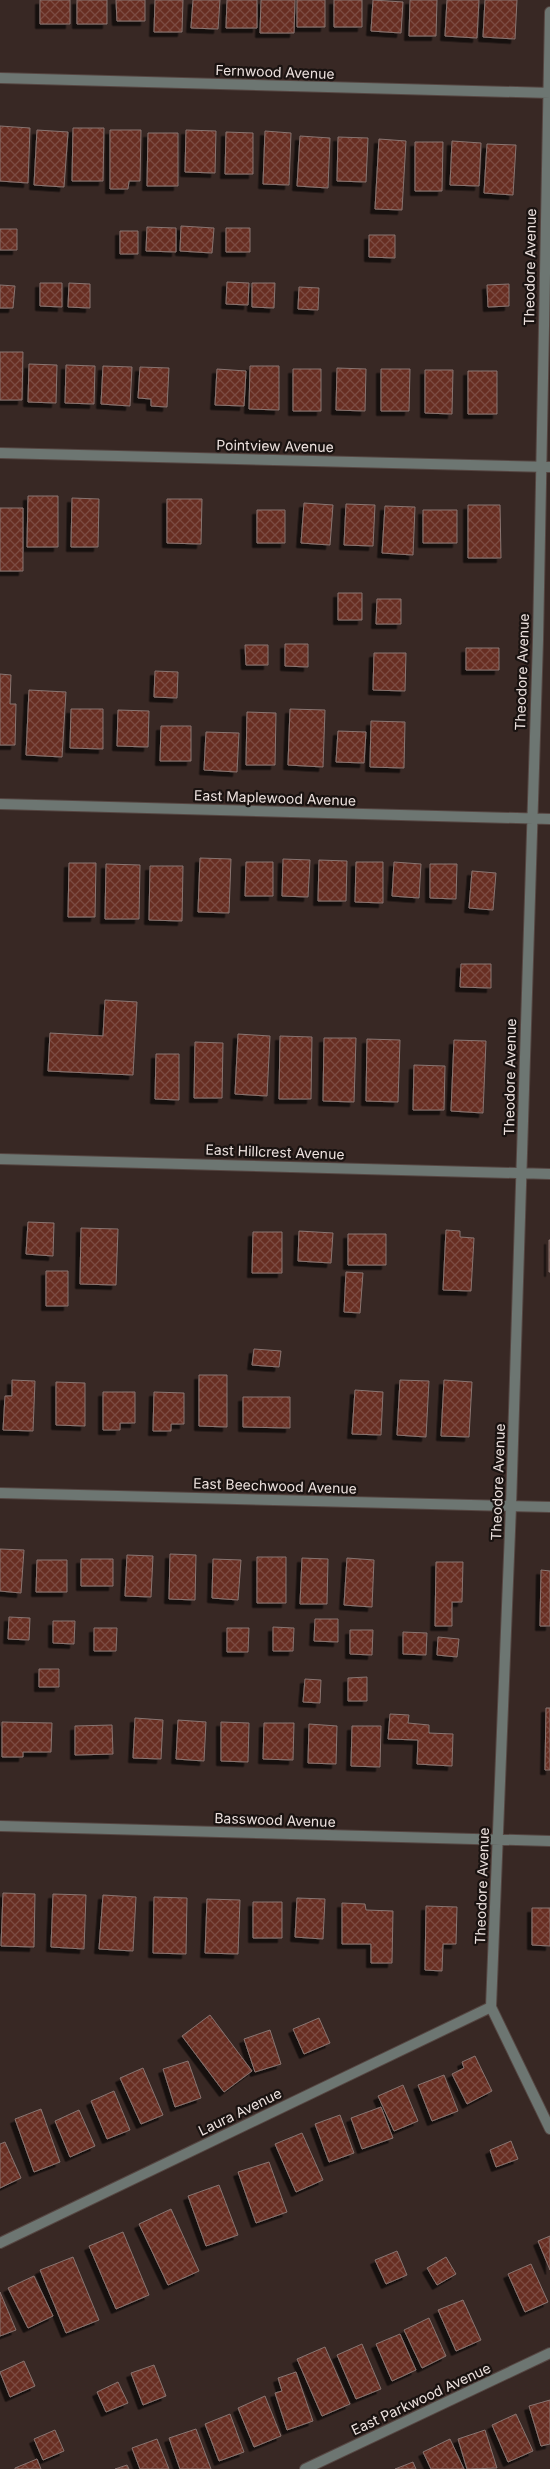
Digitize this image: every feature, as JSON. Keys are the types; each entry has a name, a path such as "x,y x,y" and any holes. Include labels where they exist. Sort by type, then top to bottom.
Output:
{"street":[{"name":"Theodore Avenue","path":"550,12 545,467 530,819 522,1173 491,2007 550,2129"},
{"name":"Fernwood Avenue","path":"0,78 549,93"},
{"name":"Pointview Avenue","path":"0,453 545,467"},
{"name":"East Maplewood Avenue","path":"0,804 550,819"},
{"name":"East Hillcrest Avenue","path":"0,1159 550,1174"},
{"name":"East Beechwood Avenue","path":"0,1493 550,1507"},
{"name":"Basswood Avenue","path":"0,1826 550,1841"},
{"name":"Laura Avenue","path":"0,2243 491,2007"},
{"name":"East Parkwood Avenue","path":"305,2469 550,2353"}],"building":[{"path":"40,0 70,0 70,24 40,24"},
{"path":"77,0 107,0 107,24 77,24"},
{"path":"116,0 145,0 145,21 117,21"},
{"path":"155,0 183,0 182,32 154,32"},
{"path":"193,0 220,0 218,29 191,28"},
{"path":"227,0 257,0 257,28 226,28"},
{"path":"261,0 295,0 294,33 260,33"},
{"path":"297,0 325,0 325,27 297,27"},
{"path":"334,0 362,0 362,27 334,27"},
{"path":"373,0 403,2 401,33 371,31"},
{"path":"410,0 437,0 436,36 409,36"},
{"path":"447,0 479,0 477,38 445,36"},
{"path":"485,0 517,0 515,39 483,37"},
{"path":"0,126 30,128 28,183 0,181"},
{"path":"73,128 104,128 103,181 72,181"},
{"path":"37,130 68,132 64,187 34,185"},
{"path":"110,130 141,130 140,181 129,181 128,189 110,189"},
{"path":"186,130 216,131 215,173 185,172"},
{"path":"265,131 291,133 289,185 263,184"},
{"path":"226,132 253,133 253,174 225,174"},
{"path":"148,133 178,133 178,186 147,186"},
{"path":"300,136 330,138 328,188 297,186"},
{"path":"338,137 368,138 366,182 337,181"},
{"path":"379,139 406,141 402,210 375,209"},
{"path":"452,141 481,143 479,186 450,185"},
{"path":"415,142 443,142 442,191 415,191"},
{"path":"487,144 516,145 513,195 484,193"},
{"path":"181,226 214,228 212,253 180,251"},
{"path":"147,227 176,228 176,252 146,251"},
{"path":"226,228 250,228 250,252 226,252"},
{"path":"0,229 17,229 17,250 0,250"},
{"path":"120,231 138,231 138,254 120,254"},
{"path":"369,235 395,235 395,258 369,257"},
{"path":"227,282 249,283 248,305 226,304"},
{"path":"40,283 62,283 62,307 40,306"},
{"path":"69,283 90,284 90,308 68,307"},
{"path":"252,283 275,283 274,308 252,307"},
{"path":"509,284 509,306 488,307 487,285"},
{"path":"0,285 15,286 13,308 0,308"},
{"path":"299,287 319,288 318,310 298,309"},
{"path":"0,352 23,352 22,400 0,400"},
{"path":"29,364 57,365 56,403 28,402"},
{"path":"66,365 95,366 94,404 65,403"},
{"path":"103,366 132,367 130,406 101,404"},
{"path":"250,366 279,366 279,410 249,409"},
{"path":"140,367 169,368 167,407 151,406 151,399 138,398"},
{"path":"337,368 366,369 365,411 336,410"},
{"path":"217,369 246,371 244,406 215,405"},
{"path":"293,369 321,369 321,411 293,411"},
{"path":"381,369 410,369 409,411 381,411"},
{"path":"425,370 453,370 452,414 425,413"},
{"path":"468,371 497,371 497,414 468,414"},
{"path":"28,496 58,496 58,547 27,547"},
{"path":"72,498 99,499 98,547 71,547"},
{"path":"167,499 202,499 201,544 167,543"},
{"path":"304,503 333,505 330,545 301,543"},
{"path":"346,504 375,505 373,546 344,545"},
{"path":"468,505 500,505 501,558 468,558"},
{"path":"385,506 415,507 413,555 382,553"},
{"path":"0,508 23,508 23,571 0,571"},
{"path":"257,510 285,510 285,543 257,543"},
{"path":"423,510 457,510 457,543 423,543"},
{"path":"338,593 362,593 362,620 338,620"},
{"path":"377,599 401,599 401,624 376,624"},
{"path":"285,644 308,644 308,667 285,666"},
{"path":"245,645 268,645 268,665 246,665"},
{"path":"466,648 499,648 499,670 466,670"},
{"path":"374,653 406,653 405,691 373,690"},
{"path":"155,671 178,672 177,698 154,697"},
{"path":"0,674 11,675 10,704 16,704 15,745 0,745"},
{"path":"29,690 66,692 62,757 26,755"},
{"path":"71,709 103,709 103,749 70,748"},
{"path":"290,709 325,710 323,767 288,765"},
{"path":"118,710 149,711 148,747 117,746"},
{"path":"247,712 276,713 275,765 246,765"},
{"path":"371,721 405,722 404,768 370,767"},
{"path":"161,726 191,726 191,761 160,761"},
{"path":"338,731 366,732 364,763 336,762"},
{"path":"206,732 239,733 237,772 204,770"},
{"path":"200,858 231,859 229,913 198,912"},
{"path":"283,859 310,860 308,897 282,896"},
{"path":"319,860 347,861 346,901 318,901"},
{"path":"246,862 273,862 273,896 245,896"},
{"path":"356,862 383,862 383,903 355,902"},
{"path":"394,862 421,864 419,898 392,896"},
{"path":"69,863 96,863 95,917 68,917"},
{"path":"106,864 140,865 139,919 105,919"},
{"path":"430,864 457,864 456,899 430,898"},
{"path":"150,866 183,866 182,921 149,920"},
{"path":"472,871 496,873 493,910 469,908"},
{"path":"461,964 491,964 491,988 460,987"},
{"path":"105,1000 137,1002 133,1075 48,1071 50,1033 103,1036"},
{"path":"238,1034 270,1036 267,1096 235,1094"},
{"path":"280,1036 312,1037 311,1099 279,1099"},
{"path":"324,1038 356,1038 354,1102 323,1101"},
{"path":"367,1039 400,1040 398,1102 366,1101"},
{"path":"454,1040 486,1041 483,1113 451,1111"},
{"path":"195,1042 223,1043 222,1098 194,1098"},
{"path":"156,1054 179,1054 179,1100 155,1099"},
{"path":"414,1065 445,1066 444,1110 413,1110"},
{"path":"28,1222 54,1223 53,1256 26,1254"},
{"path":"81,1228 118,1229 116,1285 80,1284"},
{"path":"446,1230 460,1231 460,1237 474,1238 471,1291 443,1290"},
{"path":"299,1231 333,1233 331,1263 298,1261"},
{"path":"253,1232 282,1232 282,1273 252,1273"},
{"path":"348,1234 386,1234 386,1265 348,1265"},
{"path":"550,1240 550,1272 549,1272"},
{"path":"46,1271 68,1271 68,1306 46,1306"},
{"path":"346,1272 363,1273 360,1313 344,1312"},
{"path":"254,1349 281,1351 279,1367 252,1365"},
{"path":"199,1375 227,1375 227,1427 199,1426"},
{"path":"12,1380 35,1381 33,1431 3,1430 5,1396 12,1396"},
{"path":"400,1380 429,1381 426,1437 397,1435"},
{"path":"444,1380 472,1382 469,1437 441,1436"},
{"path":"56,1382 85,1383 85,1426 56,1425"},
{"path":"355,1390 383,1392 381,1435 352,1434"},
{"path":"103,1392 135,1392 135,1423 120,1423 120,1430 103,1430"},
{"path":"154,1392 184,1393 184,1424 171,1424 171,1431 153,1431"},
{"path":"243,1397 290,1397 290,1428 243,1427"},
{"path":"0,1549 24,1550 21,1593 0,1591"},
{"path":"170,1554 196,1555 195,1600 169,1599"},
{"path":"127,1555 153,1556 151,1597 125,1596"},
{"path":"257,1557 286,1557 286,1603 257,1603"},
{"path":"302,1558 328,1559 327,1604 300,1604"},
{"path":"347,1558 374,1560 372,1607 344,1605"},
{"path":"81,1559 113,1559 113,1586 81,1586"},
{"path":"213,1559 241,1560 238,1600 212,1598"},
{"path":"37,1560 67,1560 67,1592 36,1592"},
{"path":"436,1562 463,1562 462,1602 452,1602 452,1626 435,1626"},
{"path":"541,1570 550,1571 550,1626 540,1626"},
{"path":"9,1617 30,1618 29,1640 8,1639"},
{"path":"315,1619 338,1619 338,1642 314,1641"},
{"path":"53,1621 75,1621 74,1644 53,1643"},
{"path":"273,1627 294,1628 293,1651 273,1651"},
{"path":"94,1628 117,1628 116,1651 94,1651"},
{"path":"227,1628 249,1628 248,1652 227,1652"},
{"path":"350,1630 373,1630 372,1655 350,1654"},
{"path":"403,1632 427,1633 426,1655 403,1654"},
{"path":"438,1637 459,1639 457,1657 437,1655"},
{"path":"39,1669 59,1669 59,1687 39,1687"},
{"path":"367,1677 367,1701 348,1701 348,1678"},
{"path":"305,1679 321,1680 320,1703 303,1702"},
{"path":"546,1708 550,1708 550,1770 545,1770"},
{"path":"390,1714 409,1715 408,1723 429,1725 429,1733 453,1734 452,1766 417,1764 418,1740 388,1739"},
{"path":"135,1718 163,1720 161,1759 133,1758"},
{"path":"178,1720 206,1722 204,1761 176,1759"},
{"path":"2,1722 52,1723 51,1752 23,1752 23,1757 2,1757"},
{"path":"221,1722 249,1723 248,1762 221,1761"},
{"path":"264,1723 294,1723 293,1760 263,1759"},
{"path":"309,1724 337,1726 336,1764 308,1763"},
{"path":"112,1725 113,1754 75,1755 75,1726"},
{"path":"352,1726 381,1726 380,1767 351,1766"},
{"path":"3,1893 35,1894 34,1947 1,1946"},
{"path":"53,1894 86,1895 84,1949 51,1947"},
{"path":"103,1895 136,1897 133,1951 99,1949"},
{"path":"154,1897 187,1898 186,1954 153,1953"},
{"path":"297,1898 325,1899 323,1939 295,1937"},
{"path":"207,1899 240,1900 238,1954 205,1953"},
{"path":"253,1902 282,1902 282,1938 253,1938"},
{"path":"342,1903 365,1904 366,1910 393,1911 392,1963 371,1963 371,1944 342,1944"},
{"path":"426,1906 457,1907 456,1944 443,1944 442,1971 425,1970"},
{"path":"532,1908 550,1908 550,1946 532,1945"},
{"path":"210,2015 252,2071 224,2092 182,2036"},
{"path":"319,2018 330,2043 304,2054 293,2029"},
{"path":"270,2030 281,2064 255,2072 244,2039"},
{"path":"475,2056 492,2091 467,2104 452,2074 464,2068 462,2062"},
{"path":"188,2061 201,2098 175,2107 163,2069"},
{"path":"143,2068 163,2115 141,2124 120,2078"},
{"path":"444,2075 458,2111 432,2121 418,2085"},
{"path":"403,2085 418,2121 394,2131 378,2096"},
{"path":"114,2091 130,2130 107,2139 91,2101"},
{"path":"381,2107 393,2138 362,2149 351,2118"},
{"path":"41,2109 60,2162 34,2172 15,2119"},
{"path":"79,2110 95,2146 70,2157 55,2121"},
{"path":"340,2115 354,2153 329,2162 315,2124"},
{"path":"302,2133 323,2180 296,2192 275,2144"},
{"path":"511,2141 518,2159 496,2167 490,2150"},
{"path":"5,2142 21,2178 0,2188 0,2144"},
{"path":"269,2162 287,2212 256,2223 238,2172"},
{"path":"219,2185 238,2235 206,2246 188,2196"},
{"path":"171,2209 199,2271 168,2285 139,2224"},
{"path":"123,2232 149,2295 116,2309 89,2246"},
{"path":"550,2236 550,2270 538,2241"},
{"path":"397,2251 407,2275 386,2284 375,2260"},
{"path":"73,2257 99,2320 66,2333 40,2270"},
{"path":"446,2257 456,2274 437,2285 427,2268"},
{"path":"531,2264 548,2302 525,2312 508,2274"},
{"path":"34,2276 53,2316 28,2328 8,2288"},
{"path":"0,2292 16,2330 0,2336"},
{"path":"463,2300 481,2340 456,2351 438,2310"},
{"path":"429,2318 446,2356 422,2368 404,2330"},
{"path":"400,2334 416,2370 392,2381 376,2344"},
{"path":"362,2344 381,2389 356,2399 337,2355"},
{"path":"325,2347 350,2404 322,2416 297,2359"},
{"path":"24,2361 35,2386 10,2397 0,2372"},
{"path":"154,2365 166,2396 143,2405 131,2373"},
{"path":"296,2372 313,2421 287,2430 275,2393 282,2391 278,2378"},
{"path":"118,2382 128,2403 106,2412 97,2392"},
{"path":"265,2396 281,2436 254,2447 238,2408"},
{"path":"550,2400 550,2444 541,2446 529,2406"},
{"path":"230,2414 244,2452 219,2461 205,2424"},
{"path":"516,2414 533,2451 508,2462 492,2425"},
{"path":"196,2429 211,2469 180,2469 169,2438"},
{"path":"55,2430 64,2451 43,2460 34,2439"},
{"path":"485,2430 497,2468 467,2469 458,2439"},
{"path":"157,2439 169,2469 140,2469 132,2448"},
{"path":"450,2439 464,2469 431,2469 423,2452"},
{"path":"37,2459 41,2469 15,2469 15,2468"},
{"path":"413,2462 416,2469 395,2469"},
{"path":"127,2465 129,2469 115,2469"}]}
